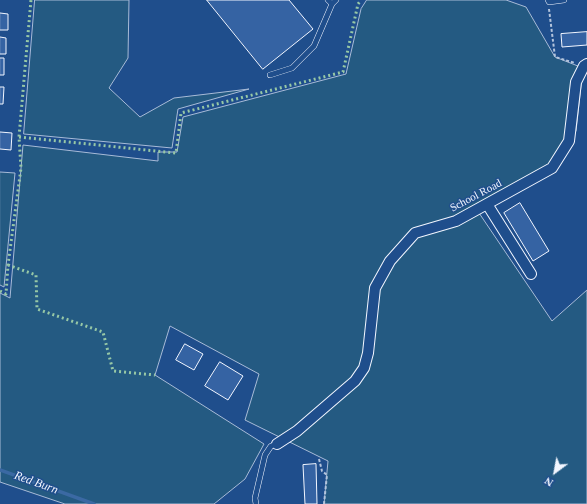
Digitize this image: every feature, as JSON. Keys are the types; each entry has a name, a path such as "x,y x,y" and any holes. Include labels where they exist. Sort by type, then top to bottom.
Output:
{"street":[{"name":"School Road","path":"278,444 296,431 355,381 364,368 368,353 375,288 390,261 415,233 456,221 552,168 569,140 576,82 586,65"},
{"path":"487,204 531,274"}],"lane":[{"path":"270,75 292,68 314,46 330,2 336,0"},
{"path":"548,1 564,0"},
{"path":"256,504 255,498 265,455 271,446 278,444"}],"path":[{"path":"548,1 555,57 586,65"},
{"path":"319,459 322,471 327,475 324,504"}],"shaded area":[{"path":"35,0 129,0 128,58 109,88 140,117 174,98 249,89 178,109 172,148 24,134"},
{"path":"367,0 506,0 526,7 555,57 583,68 576,131 552,168 477,210 552,321 587,290 587,504 324,504 328,461 245,420 259,374 170,326 155,375 264,444 245,479 214,504 65,504 0,482 0,293 10,298 23,145 158,161 158,152 177,152 183,117 346,74 361,9"},
{"path":"0,172 15,173 4,287 0,285"}],"building":[{"path":"207,0 289,0 313,29 263,69"},
{"path":"0,13 8,14 8,30 0,30"},
{"path":"587,32 587,45 562,47 561,34"},
{"path":"0,37 6,38 6,54 0,54"},
{"path":"0,58 4,58 4,75 0,75"},
{"path":"0,87 4,87 3,104 0,104"},
{"path":"0,132 12,133 11,150 0,149"},
{"path":"520,203 549,251 533,261 504,213"},
{"path":"185,344 203,354 194,370 176,360"},
{"path":"220,362 243,376 228,400 205,386"},
{"path":"316,464 317,504 305,504 303,465"}],"waterway":[{"name":"Red Burn","path":"0,470 94,504"}],"hedge":[{"path":"0,291 6,294 8,265 21,168 19,137 31,0"},
{"path":"19,137 176,153 181,113 343,72 358,4 361,0"},
{"path":"8,265 36,275 37,309 103,332 113,371 155,375"}]}
